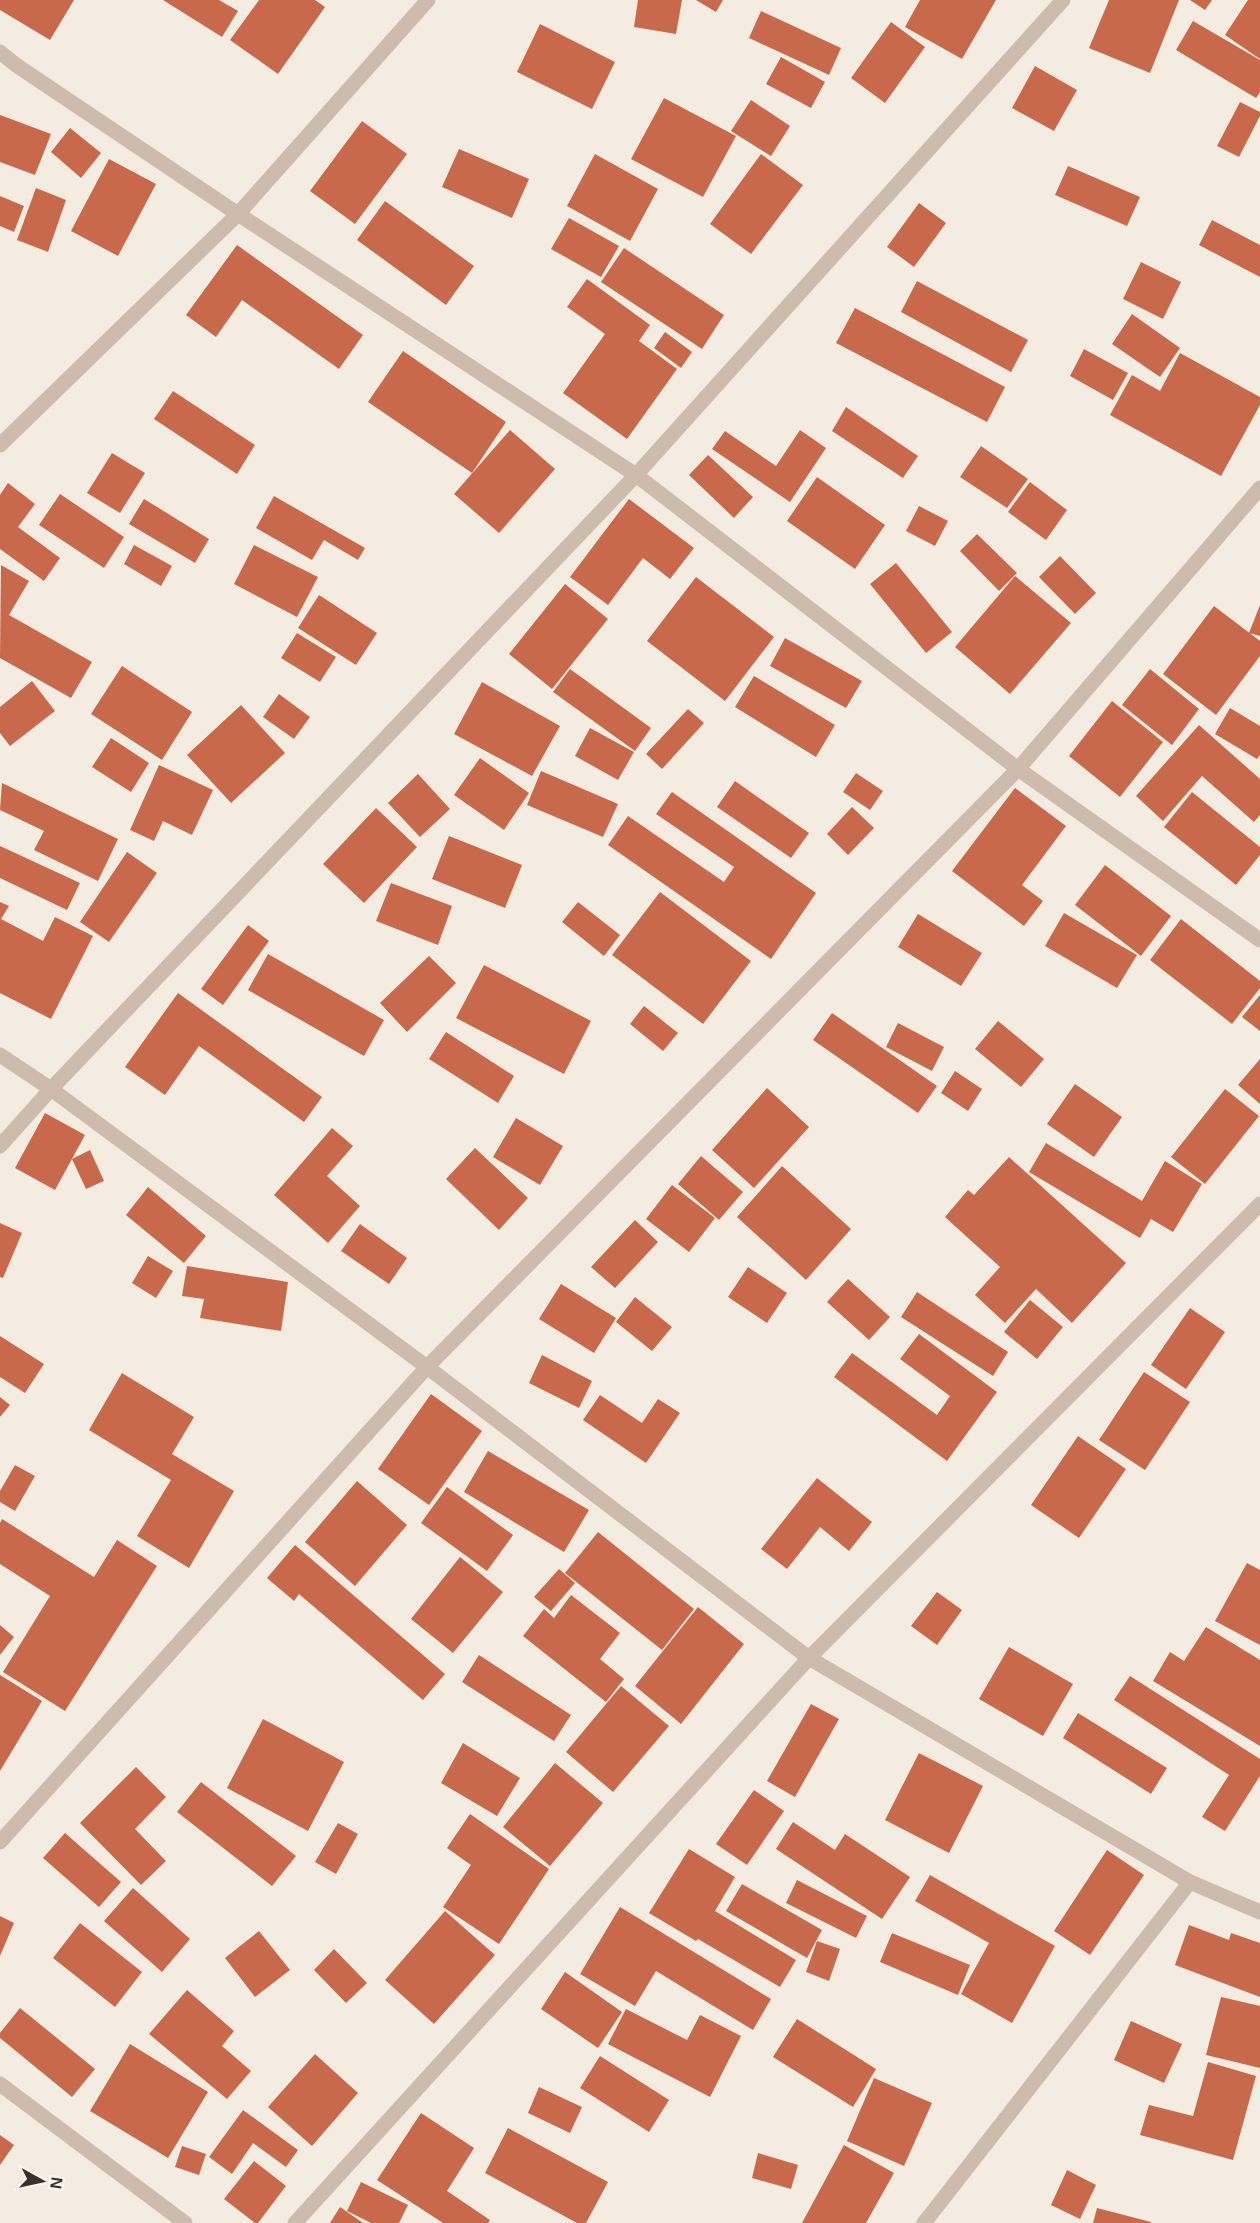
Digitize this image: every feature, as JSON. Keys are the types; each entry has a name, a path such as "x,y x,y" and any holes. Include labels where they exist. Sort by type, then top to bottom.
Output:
{"street":[{"path":"0,445 238,214 428,0"},
{"path":"0,1146 51,1089 636,475 1063,0"},
{"path":"0,52 238,214 636,475 1018,769 1260,940"},
{"path":"0,1842 427,1367 1018,769 1260,488"},
{"path":"0,1055 51,1089 427,1367 809,1658 1190,1882 1259,1911"},
{"path":"295,2223 809,1658 1260,1204"},
{"path":"924,2223 1190,1882"},
{"path":"0,2084 185,2223"}],"building":[{"path":"0,0 74,0 50,40 0,10"},
{"path":"163,0 219,0 238,11 222,37"},
{"path":"259,0 315,0 325,7 278,74 230,40"},
{"path":"638,0 682,0 676,34 634,27"},
{"path":"696,0 723,0 716,12"},
{"path":"920,0 996,0 962,59 905,27"},
{"path":"1109,0 1179,0 1150,73 1089,48"},
{"path":"1190,0 1212,0 1205,10"},
{"path":"1248,0 1260,0 1260,59 1225,35"},
{"path":"761,11 841,48 829,75 749,38"},
{"path":"1193,21 1260,60 1260,92 1256,98 1176,50"},
{"path":"891,22 925,47 885,103 851,78"},
{"path":"540,24 615,62 592,109 517,72"},
{"path":"781,57 825,82 811,108 766,84"},
{"path":"1035,66 1077,90 1054,131 1012,108"},
{"path":"664,98 736,136 703,197 631,159"},
{"path":"751,100 790,126 771,156 731,131"},
{"path":"1240,102 1260,112 1260,116 1239,157 1217,146"},
{"path":"0,115 51,134 35,175 0,162"},
{"path":"362,121 407,154 355,224 310,191"},
{"path":"70,128 101,153 81,178 51,152"},
{"path":"459,149 529,179 512,218 442,187"},
{"path":"595,154 658,189 630,241 567,206"},
{"path":"761,154 803,185 751,254 710,224"},
{"path":"109,159 156,184 118,256 71,231"},
{"path":"1068,166 1140,197 1127,226 1055,195"},
{"path":"36,188 66,200 48,252 17,240"},
{"path":"0,196 24,206 14,232 0,226"},
{"path":"385,201 474,266 446,305 357,240"},
{"path":"919,203 946,223 914,267 887,247"},
{"path":"569,218 619,246 601,277 551,249"},
{"path":"1212,220 1260,245 1260,277 1199,245"},
{"path":"237,245 363,335 339,369 242,300 216,337 186,315"},
{"path":"624,248 724,315 702,349 601,282"},
{"path":"1141,262 1181,282 1163,319 1123,299"},
{"path":"587,279 650,325 639,341 677,369 627,439 563,393 605,334 567,307"},
{"path":"917,281 1028,340 1011,372 901,312"},
{"path":"855,308 1005,387 987,422 836,343"},
{"path":"1132,314 1180,348 1160,377 1112,344"},
{"path":"665,332 692,352 681,368 654,348"},
{"path":"1084,349 1128,373 1113,400 1070,376"},
{"path":"403,351 506,422 472,473 368,402"},
{"path":"1180,353 1260,397 1260,405 1221,476 1110,415 1132,375 1160,391"},
{"path":"173,391 255,445 237,474 154,419"},
{"path":"846,407 918,456 903,478 832,431"},
{"path":"510,430 555,469 499,533 454,494"},
{"path":"800,430 826,448 790,502 712,449 725,431 776,466"},
{"path":"981,446 1028,479 1007,508 960,477"},
{"path":"112,453 145,473 120,513 87,493"},
{"path":"708,455 753,497 734,518 689,475"},
{"path":"817,477 885,525 855,569 787,521"},
{"path":"1030,482 1067,510 1046,540 1008,512"},
{"path":"8,483 35,504 18,527 60,558 44,581 0,549 0,495"},
{"path":"60,494 124,537 104,568 39,525"},
{"path":"274,496 365,548 358,560 324,540 312,560 256,528"},
{"path":"144,499 209,539 195,563 129,524"},
{"path":"629,499 694,548 670,579 643,558 608,605 570,577"},
{"path":"919,506 948,521 935,546 906,531"},
{"path":"977,534 1017,573 999,591 960,551"},
{"path":"134,545 172,566 161,586 124,564"},
{"path":"254,545 318,577 297,617 234,584"},
{"path":"1060,556 1096,593 1075,614 1039,577"},
{"path":"896,563 952,632 926,653 870,584"},
{"path":"1,565 29,581 9,615 92,662 71,698 0,658"},
{"path":"1015,576 1071,623 1010,694 955,647"},
{"path":"696,577 774,637 725,701 647,641"},
{"path":"565,584 608,619 552,689 509,654"},
{"path":"319,595 377,633 356,665 298,628"},
{"path":"1260,605 1260,636 1249,633"},
{"path":"1214,606 1260,641 1260,656 1216,715 1163,674"},
{"path":"297,633 336,657 320,682 281,658"},
{"path":"785,638 862,681 846,708 770,666"},
{"path":"122,666 192,712 162,760 91,714"},
{"path":"570,669 651,728 635,751 553,692"},
{"path":"1150,669 1199,709 1172,745 1122,705"},
{"path":"754,676 835,725 816,757 735,707"},
{"path":"32,681 55,711 10,746 0,733 0,707"},
{"path":"482,682 560,726 532,776 454,734"},
{"path":"279,694 310,717 294,739 263,717"},
{"path":"1112,701 1163,742 1120,797 1069,756"},
{"path":"241,705 285,753 231,803 187,755"},
{"path":"1230,708 1260,726 1260,755 1257,759 1215,734"},
{"path":"688,709 704,723 662,769 646,754"},
{"path":"1199,725 1260,779 1260,815 1254,822 1202,776 1163,821 1136,796"},
{"path":"590,728 634,752 618,780 575,756"},
{"path":"111,738 149,763 131,792 92,767"},
{"path":"480,758 529,793 504,830 454,795"},
{"path":"159,765 213,790 192,835 163,821 154,841 130,830"},
{"path":"541,771 618,804 603,837 527,805"},
{"path":"856,773 883,791 870,810 843,792"},
{"path":"418,774 450,809 420,837 388,803"},
{"path":"735,781 809,833 791,858 717,807"},
{"path":"2,783 118,839 98,881 34,850 44,831 0,810"},
{"path":"1015,788 1066,826 1022,885 1043,901 1024,926 952,871"},
{"path":"672,792 816,893 771,959 608,845 628,816 724,882 734,867 656,814"},
{"path":"1192,792 1260,847 1260,855 1236,885 1164,827"},
{"path":"852,807 874,828 848,855 827,834"},
{"path":"376,808 417,847 364,903 323,864"},
{"path":"449,836 522,865 505,908 432,879"},
{"path":"0,846 80,883 67,910 0,878"},
{"path":"127,852 157,873 109,942 80,922"},
{"path":"1105,865 1171,916 1141,956 1075,905"},
{"path":"391,883 452,906 438,945 376,921"},
{"path":"660,892 751,961 703,1024 612,955"},
{"path":"0,902 9,906 1,919 43,941 55,917 93,936 51,1019 0,993"},
{"path":"578,902 620,935 604,956 562,922"},
{"path":"1064,913 1137,955 1117,988 1045,946"},
{"path":"918,914 982,953 961,986 898,947"},
{"path":"1181,919 1260,981 1260,988 1232,1024 1150,960"},
{"path":"248,925 269,941 223,1005 201,989"},
{"path":"268,954 384,1020 364,1056 248,990"},
{"path":"429,956 456,983 407,1032 380,1003"},
{"path":"484,965 591,1021 564,1074 456,1018"},
{"path":"178,993 322,1097 304,1122 199,1046 165,1095 125,1067"},
{"path":"1260,995 1260,1031 1242,1017"},
{"path":"644,1006 678,1033 663,1051 630,1024"},
{"path":"832,1013 937,1086 918,1113 813,1040"},
{"path":"998,1021 1044,1059 1021,1087 975,1049"},
{"path":"898,1023 944,1047 932,1071 886,1047"},
{"path":"446,1032 514,1076 498,1103 429,1059"},
{"path":"1260,1059 1260,1104 1238,1085"},
{"path":"955,1071 982,1089 968,1111 941,1093"},
{"path":"1075,1084 1122,1117 1094,1157 1047,1124"},
{"path":"767,1088 809,1127 754,1188 712,1150"},
{"path":"1225,1089 1259,1116 1205,1184 1171,1157"},
{"path":"45,1113 85,1135 55,1190 15,1168"},
{"path":"516,1118 563,1146 540,1185 493,1157"},
{"path":"332,1128 353,1146 327,1176 360,1206 328,1243 274,1195"},
{"path":"1046,1143 1142,1201 1165,1161 1202,1184 1173,1232 1151,1219 1140,1238 1029,1172"},
{"path":"475,1148 528,1198 499,1230 446,1179"},
{"path":"90,1150 104,1181 86,1189 72,1159"},
{"path":"701,1156 743,1192 719,1220 678,1184"},
{"path":"1009,1157 1126,1263 1072,1323 1036,1289 1005,1323 975,1295 1000,1267 945,1217 968,1190 974,1195"},
{"path":"782,1166 851,1229 806,1280 737,1217"},
{"path":"672,1185 715,1218 689,1252 646,1219"},
{"path":"148,1187 206,1236 184,1263 126,1215"},
{"path":"635,1220 658,1242 615,1288 591,1267"},
{"path":"0,1223 22,1233 3,1278 0,1277"},
{"path":"360,1224 407,1258 389,1284 341,1251"},
{"path":"148,1256 173,1271 156,1298 132,1283"},
{"path":"187,1266 288,1282 281,1331 200,1318 204,1299 182,1296"},
{"path":"748,1267 787,1293 767,1323 728,1297"},
{"path":"848,1279 890,1317 869,1340 827,1302"},
{"path":"561,1284 616,1318 594,1353 539,1319"},
{"path":"917,1292 1008,1352 993,1376 901,1317"},
{"path":"635,1297 672,1327 652,1351 616,1322"},
{"path":"1030,1300 1063,1327 1037,1359 1004,1332"},
{"path":"1190,1308 1225,1332 1186,1389 1151,1365"},
{"path":"919,1334 997,1392 947,1461 834,1377 852,1353 937,1415 950,1396 900,1359"},
{"path":"0,1336 44,1364 25,1393 0,1377"},
{"path":"542,1355 592,1381 579,1408 529,1383"},
{"path":"1144,1372 1190,1402 1145,1470 1099,1440"},
{"path":"122,1373 194,1417 172,1454 234,1491 189,1568 137,1536 171,1480 89,1430"},
{"path":"431,1394 482,1431 429,1505 378,1469"},
{"path":"600,1395 642,1423 658,1399 680,1413 646,1463 583,1420"},
{"path":"0,1397 10,1405 0,1417"},
{"path":"1078,1436 1126,1469 1079,1538 1031,1505"},
{"path":"488,1451 589,1510 564,1552 464,1492"},
{"path":"15,1465 35,1476 15,1511 0,1502 0,1491"},
{"path":"817,1478 872,1522 849,1551 820,1527 787,1569 761,1549"},
{"path":"357,1481 407,1525 355,1586 305,1542"},
{"path":"447,1487 513,1535 487,1571 421,1523"},
{"path":"2,1519 94,1577 117,1540 157,1566 65,1711 3,1672 50,1596 0,1564 0,1523"},
{"path":"598,1532 694,1609 662,1650 565,1573"},
{"path":"295,1545 445,1674 423,1700 299,1594 294,1601 267,1578"},
{"path":"460,1557 503,1592 453,1653 411,1619"},
{"path":"1247,1563 1260,1570 1260,1645 1215,1621"},
{"path":"559,1569 575,1583 551,1611 534,1597"},
{"path":"937,1592 962,1610 937,1645 911,1626"},
{"path":"571,1595 620,1633 600,1659 624,1679 606,1702 523,1636 544,1609 554,1618"},
{"path":"698,1607 744,1644 681,1724 635,1686"},
{"path":"0,1625 14,1637 0,1655"},
{"path":"1206,1627 1260,1660 1260,1746 1153,1681 1170,1652 1184,1661"},
{"path":"1009,1647 1073,1684 1043,1736 979,1699"},
{"path":"479,1655 571,1715 554,1741 462,1682"},
{"path":"0,1675 42,1701 0,1771"},
{"path":"1130,1676 1260,1759 1260,1776 1225,1831 1202,1817 1229,1775 1114,1700"},
{"path":"621,1686 669,1726 613,1792 566,1752"},
{"path":"811,1704 839,1719 795,1797 767,1781"},
{"path":"1078,1713 1167,1768 1151,1794 1063,1738"},
{"path":"263,1719 344,1762 308,1831 227,1788"},
{"path":"463,1743 520,1778 497,1816 441,1783"},
{"path":"919,1753 983,1786 949,1853 885,1820"},
{"path":"555,1763 603,1803 550,1866 503,1827"},
{"path":"136,1767 166,1797 135,1829 166,1861 141,1885 80,1823"},
{"path":"201,1782 296,1856 272,1886 177,1812"},
{"path":"754,1790 784,1811 747,1865 716,1844"},
{"path":"470,1814 549,1869 499,1944 443,1907 471,1865 447,1848"},
{"path":"793,1822 835,1850 845,1834 910,1877 882,1919 776,1849"},
{"path":"338,1823 358,1834 336,1874 315,1862"},
{"path":"65,1833 121,1882 99,1907 43,1858"},
{"path":"689,1849 735,1877 715,1911 796,1960 780,1987 649,1913"},
{"path":"1107,1850 1144,1875 1090,1955 1054,1931"},
{"path":"930,1875 1055,1946 1012,2023 961,1994 989,1943 915,1901"},
{"path":"797,1880 867,1916 856,1938 786,1903"},
{"path":"742,1884 822,1930 807,1958 726,1911"},
{"path":"133,1888 190,1939 162,1972 104,1921"},
{"path":"620,1907 771,1999 753,2030 656,1971 635,2006 580,1974"},
{"path":"445,1911 495,1955 434,2024 385,1980"},
{"path":"0,1916 14,1923 0,1956"},
{"path":"80,1923 142,1972 115,2007 53,1958"},
{"path":"1189,1925 1229,1940 1231,1933 1260,1943 1260,1997 1175,1965"},
{"path":"259,1931 290,1970 255,1997 225,1958"},
{"path":"892,1933 970,1965 958,1995 880,1962"},
{"path":"817,1941 840,1949 829,1981 806,1972"},
{"path":"334,1949 367,1983 346,2003 314,1970"},
{"path":"565,1972 622,2012 598,2048 541,2009"},
{"path":"187,1990 234,2031 222,2046 251,2071 227,2099 149,2034"},
{"path":"1221,1997 1260,2006 1260,2068 1206,2055"},
{"path":"20,2008 95,2069 72,2097 0,2038 0,2033"},
{"path":"626,2009 687,2040 700,2015 741,2036 710,2097 608,2044"},
{"path":"797,2019 876,2069 853,2107 773,2057"},
{"path":"1131,2021 1182,2044 1164,2083 1114,2060"},
{"path":"130,2044 208,2092 168,2158 90,2111"},
{"path":"315,2054 358,2093 312,2146 268,2107"},
{"path":"600,2056 669,2100 649,2132 580,2088"},
{"path":"1208,2062 1256,2076 1233,2160 1140,2135 1149,2105 1193,2116"},
{"path":"874,2078 932,2103 904,2166 847,2141"},
{"path":"539,2087 582,2107 570,2133 528,2113"},
{"path":"243,2110 298,2150 286,2167 253,2143 232,2174 209,2157"},
{"path":"421,2113 474,2148 447,2191 490,2220 488,2223 443,2223 377,2180"},
{"path":"508,2128 608,2182 586,2223 577,2223 485,2173"},
{"path":"0,2135 14,2145 0,2165"},
{"path":"844,2145 894,2173 866,2223 802,2223"},
{"path":"182,2146 206,2154 199,2175 175,2167"},
{"path":"758,2153 798,2165 791,2189 752,2178"},
{"path":"254,2161 286,2186 258,2223 224,2199"},
{"path":"1067,2170 1096,2185 1080,2219 1051,2205"},
{"path":"361,2182 408,2205 399,2223 371,2223 347,2211"},
{"path":"340,2207 343,2209 363,2223 330,2223"},
{"path":"1097,2208 1151,2222 1151,2223 1093,2223"}]}
